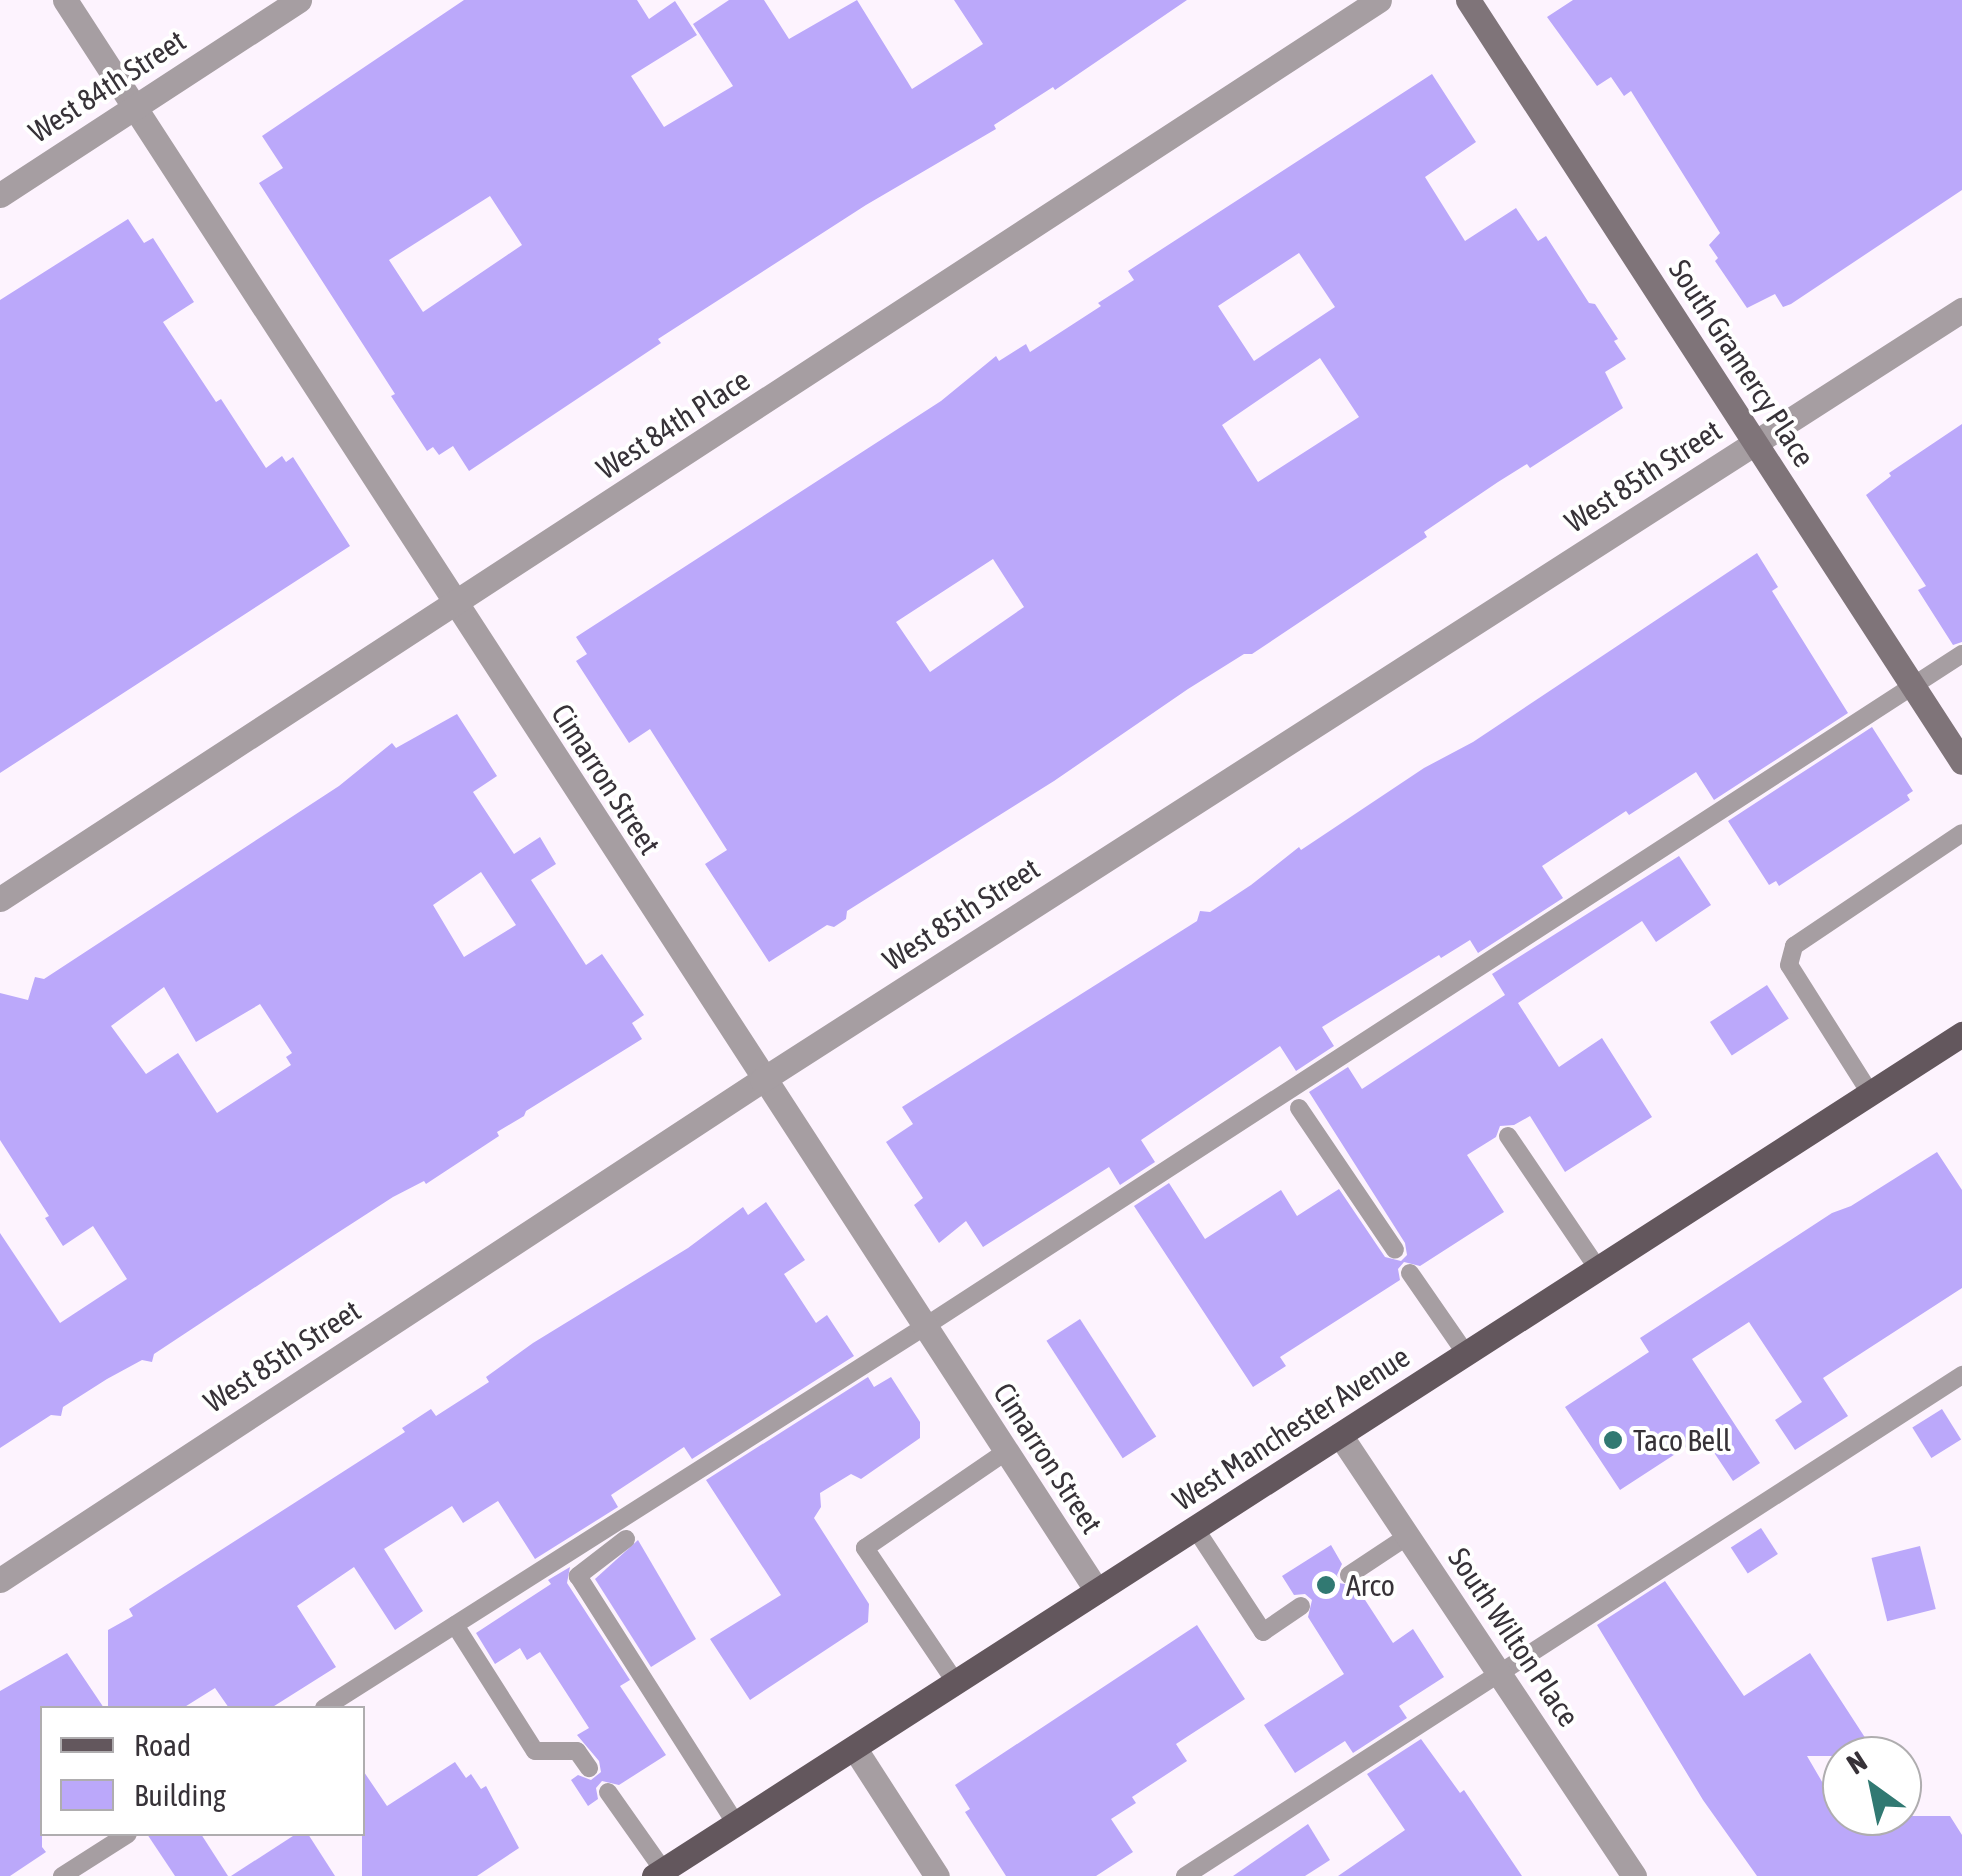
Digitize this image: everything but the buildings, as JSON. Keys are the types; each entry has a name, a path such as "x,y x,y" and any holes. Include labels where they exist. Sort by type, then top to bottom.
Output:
{"main road":[{"name":"West Manchester Avenue","path":"658,1873 1962,1034"}],"street":[{"name":"Cimarron Street","path":"65,0 1097,1591"},
{"name":"West 84th Street","path":"0,194 299,0"},
{"name":"West 84th Place","path":"0,899 1379,0"},
{"name":"South Gramercy Place","path":"1468,0 1962,762"},
{"name":"West 85th Street","path":"0,1580 762,1080 1962,310"},
{"name":"South Wilton Place","path":"1340,1435 1634,1876"},
{"path":"855,1749 937,1876"}],"lane":[{"path":"327,1706 924,1327 1962,654"},
{"path":"1870,1093 1789,965 1794,946 1962,832"},
{"path":"1299,1108 1395,1250"},
{"path":"1508,1136 1598,1269"},
{"path":"1410,1273 1466,1354"},
{"path":"1185,1876 1962,1375"},
{"path":"956,1683 865,1548 1005,1452"},
{"path":"1195,1528 1263,1632 1301,1606"},
{"path":"1349,1575 1408,1536"},
{"path":"626,1539 578,1576 736,1824"},
{"path":"455,1626 535,1751 576,1751 589,1768"},
{"path":"608,1792 658,1873"},
{"path":"62,1876 125,1836"}],"place":[{"name":"Taco Bell","path":"1613,1440"},
{"name":"Arco","path":"1326,1585"}]}
